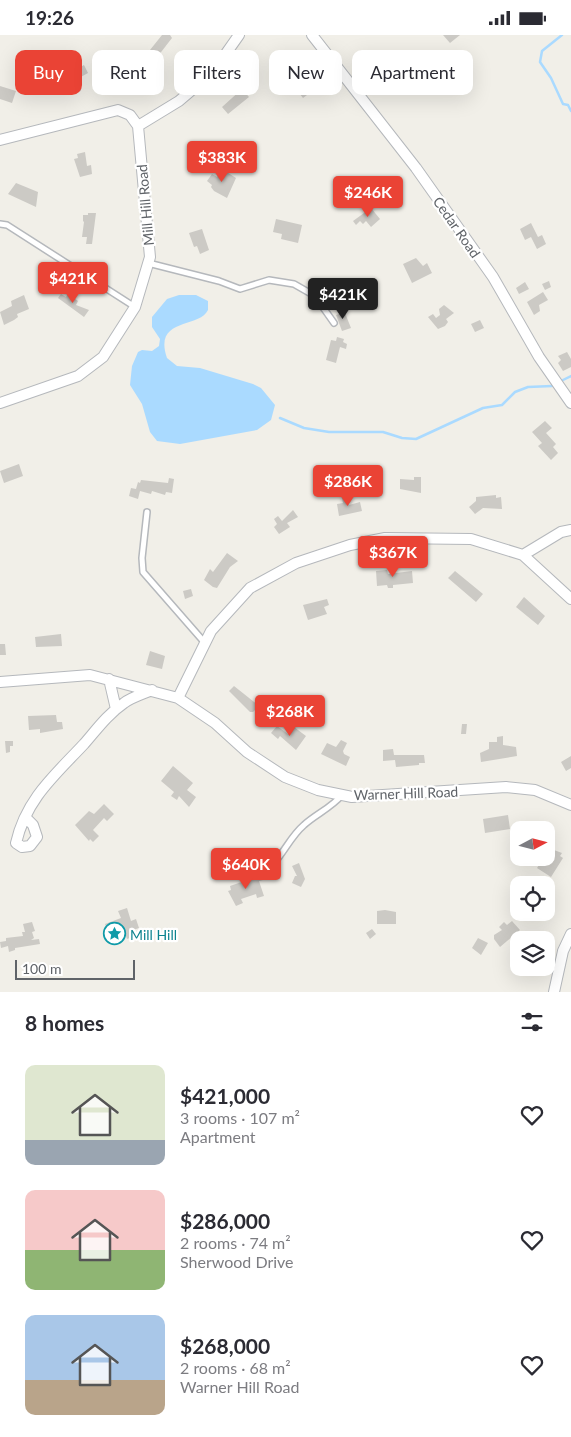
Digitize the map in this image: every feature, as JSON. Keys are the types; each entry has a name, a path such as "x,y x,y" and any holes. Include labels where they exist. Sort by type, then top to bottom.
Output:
{"street":[{"path":"0,140 118,110 130,115 138,126 179,101 213,72 239,35"},
{"name":"Cedar Road","path":"312,35 416,168 493,277 539,357 571,403"},
{"name":"Mill Hill Road","path":"0,403 78,376 103,357 135,307 150,257 138,126"},
{"path":"523,555 561,532 571,530"},
{"path":"178,698 212,631 250,588 296,563 350,545 385,538 471,539 523,555 571,599"},
{"name":"Warner Hill Road","path":"0,682 81,676 109,679 178,698 214,723 247,751 285,777 318,790 342,795 370,796 506,787 535,790 571,805"},
{"path":"109,679 116,709"},
{"path":"26,818 40,789 116,709 126,701 152,690"},
{"path":"554,992 562,951 571,934"}],"lane":[{"path":"0,224 7,225 135,307"},
{"path":"148,263 219,281 240,289 269,280 294,284 315,296 334,323"},
{"path":"147,512 142,558 143,572 205,643"},
{"path":"234,866 274,863 288,842 303,825 336,803 342,795"}],"water":[{"path":"179,295 196,295 208,301 208,310 196,320 171,330 166,336 164,345 167,358 177,366 200,368 261,388 275,405 271,420 257,430 180,444 157,441 150,432 142,404 130,385 132,366 138,352 142,350 152,351 159,346 160,339 152,327 152,317 167,299"}],"building":[{"path":"162,35 170,35 172,38 163,50 150,50"},
{"path":"443,35 460,35 450,43"},
{"path":"84,65 88,73 82,76 82,66"},
{"path":"0,86 15,91 12,103 0,99"},
{"path":"235,95 247,95 249,97 228,114 222,107"},
{"path":"85,152 87,166 91,165 92,174 80,177 74,159 78,158 77,154"},
{"path":"222,169 236,178 227,198 214,191 211,187 212,185 207,181 212,174 217,177"},
{"path":"16,183 38,192 36,207 8,194"},
{"path":"371,208 380,219 371,227 366,221 363,224 360,221 356,225 353,221"},
{"path":"88,213 96,213 92,244 86,244 87,237 82,237 83,215 88,215"},
{"path":"276,219 302,225 298,243 281,239 282,234 273,232"},
{"path":"531,223 538,237 542,235 546,244 537,249 531,237 525,240 520,229"},
{"path":"202,229 209,250 200,254 197,246 194,247 189,233"},
{"path":"416,258 423,266 427,263 432,273 412,283 403,264"},
{"path":"549,281 551,287 545,290 542,284"},
{"path":"525,282 529,289 519,294 516,288"},
{"path":"543,292 548,300 539,305 540,311 534,315 527,302"},
{"path":"61,294 66,297 68,294 78,301 76,305 89,310 84,317 58,298"},
{"path":"24,295 29,309 17,314 18,317 4,325 0,312 12,306 11,301"},
{"path":"444,305 454,313 446,319 448,322 445,326 438,329 428,317 433,314 436,318 440,315 439,309"},
{"path":"343,308 351,328 342,331 336,315 339,314 338,310"},
{"path":"480,320 484,328 475,332 471,324"},
{"path":"337,337 344,339 343,342 347,344 346,349 340,347 336,363 326,360 331,340 336,341"},
{"path":"567,352 571,359 571,367 563,371 558,363 561,360 558,356"},
{"path":"545,421 552,428 546,433 556,444 553,447 558,453 551,460 538,446 542,443 532,432"},
{"path":"19,464 23,476 4,483 0,471"},
{"path":"414,477 421,477 421,493 400,489 400,479 414,480"},
{"path":"169,478 174,479 172,493 166,492 165,495 152,491 151,494 140,491 138,499 129,496 131,488 136,489 138,482 140,483 141,480 168,483"},
{"path":"347,493 349,505 360,502 362,511 339,516 337,504 343,503 341,494"},
{"path":"496,495 496,498 501,497 502,509 483,508 475,514 469,507 476,501 476,497"},
{"path":"293,510 298,517 287,523 290,527 279,534 274,527 277,524 274,519 278,516 282,521"},
{"path":"227,553 238,561 230,567 217,588 213,587 204,580 210,569 213,572"},
{"path":"387,570 388,574 412,571 413,583 393,585 393,588 388,588 387,585 377,586 376,571"},
{"path":"455,571 483,594 476,602 448,578"},
{"path":"191,589 193,596 185,599 183,591"},
{"path":"524,597 545,616 538,625 516,607"},
{"path":"327,599 329,605 324,607 327,614 308,620 303,605"},
{"path":"61,634 62,646 36,647 35,637"},
{"path":"0,644 5,644 6,655 0,655"},
{"path":"150,651 165,656 162,669 146,665"},
{"path":"234,686 259,706 253,712 250,712 229,691"},
{"path":"56,715 57,722 62,722 63,729 40,733 40,729 29,730 28,716"},
{"path":"462,724 467,724 466,734 461,734"},
{"path":"277,726 288,734 294,727 306,736 296,750 280,736 278,739 271,733"},
{"path":"503,736 503,745 516,747 517,756 481,762 480,753 489,749 489,742 497,742 497,737"},
{"path":"341,740 347,743 343,751 344,754 350,757 346,766 321,754 327,743 336,747"},
{"path":"5,741 13,741 13,746 10,746 10,752 6,753"},
{"path":"393,749 394,755 424,755 425,763 396,767 395,760 383,761 383,750"},
{"path":"571,756 571,768 566,771 561,762"},
{"path":"173,766 193,783 187,790 196,797 189,807 179,796 177,800 171,796 174,792 161,781"},
{"path":"104,804 114,814 107,821 104,818 93,830 99,836 93,842 90,839 89,841 75,825 89,811 94,814"},
{"path":"508,815 510,829 485,833 483,819"},
{"path":"555,850 562,853 560,856 563,858 552,876 537,868 538,866 555,866"},
{"path":"299,863 305,879 301,887 292,883 295,876 297,876 292,866"},
{"path":"262,875 263,880 259,881 264,896 257,898 256,894 241,899 243,903 236,906 228,891 231,890 230,886"},
{"path":"127,908 131,921 136,919 139,928 133,930 135,936 127,939 125,933 120,931 113,936 109,934 105,924 121,918 118,911"},
{"path":"377,911 396,912 396,924 377,924"},
{"path":"512,921 520,930 510,931 510,938 500,947 494,939 494,935 502,930 499,927 504,922 507,925"},
{"path":"32,922 35,931 32,932 34,938 31,940 39,939 40,944 15,948 15,950 9,952 8,946 1,948 0,942 6,941 6,938 23,936 22,932 25,932 23,924"},
{"path":"372,929 376,934 370,939 366,933"},
{"path":"478,938 488,943 481,955 472,948"}],"waterway":[{"path":"562,35 542,51 540,62 551,78 563,104 568,105 571,111"},
{"path":"563,380 571,376"},
{"path":"280,418 304,428 329,432 383,432 402,438 416,439 483,408 502,405 515,392 528,387 552,386"}],"place":[{"name":"Mill Hill","path":"114,934"}]}
